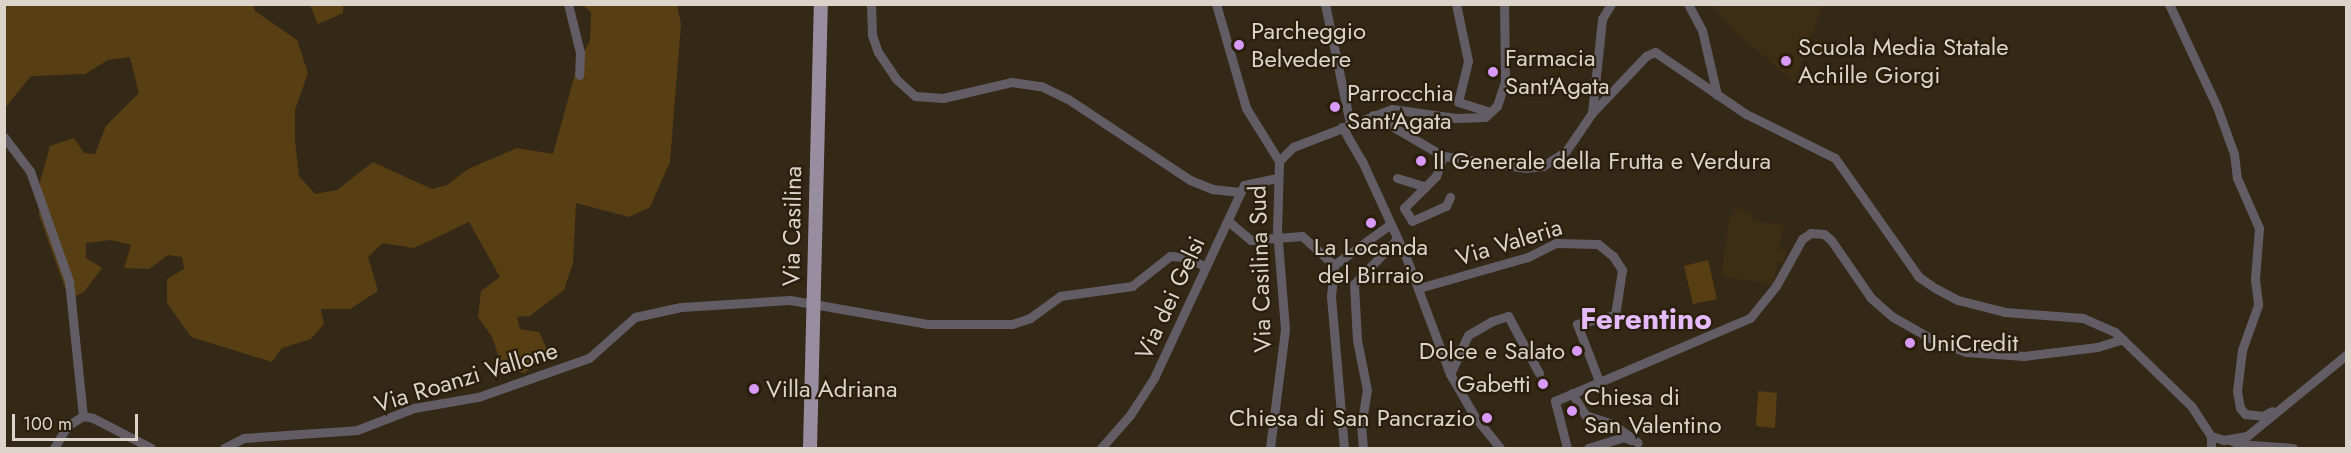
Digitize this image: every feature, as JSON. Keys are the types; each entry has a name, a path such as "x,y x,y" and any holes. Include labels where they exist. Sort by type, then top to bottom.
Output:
{"main road":[{"name":"Via Casilina","path":"810,448 821,4"}],"street":[{"path":"568,4 580,52 579,75"},
{"path":"871,4 872,35 878,52 896,79 915,96 943,98 1011,82 1041,86 1068,99 1190,180 1212,189 1240,192 1249,182 1277,178"},
{"path":"1216,4 1246,108 1279,161"},
{"path":"1325,4 1346,126 1419,288 1450,375 1475,417 1500,448"},
{"path":"1456,4 1468,61 1458,102 1491,112 1501,98 1505,81 1504,4"},
{"path":"1592,113 1602,19 1611,4"},
{"path":"1688,4 1702,30 1717,95"},
{"path":"2169,4 2217,107 2234,154 2237,178 2259,228 2255,279 2258,305 2239,364 2240,408 2253,416 2285,407"},
{"path":"1373,116 1443,156 1526,168 1543,166 1566,151 1592,113 1646,56 1655,52 1746,114 1835,158 1919,277 1935,288 1958,300 2005,312 2083,318 2123,339 2192,407 2211,436 2211,448"},
{"name":"Via Casilina Sud","path":"1270,448 1285,329 1277,237 1279,161 1290,149 1373,116 1404,108 1473,120 1491,112"},
{"path":"4,137 30,171 69,281 83,417"},
{"path":"1443,156 1436,176 1404,208 1412,221 1446,206 1450,197"},
{"path":"1397,178 1426,187"},
{"name":"Via dei Gelsi","path":"1101,448 1146,391 1240,192"},
{"path":"1228,221 1251,240 1302,236 1334,265"},
{"path":"1344,448 1331,302 1334,265 1389,225"},
{"path":"1567,448 1555,401 1750,318 1776,286 1802,239 1811,233 1824,234 1871,298 1893,317 1937,342 1966,352 2024,356 2097,347 2123,339"},
{"path":"1363,448 1361,424 1368,394 1357,340 1354,284 1397,240"},
{"name":"Via Valeria","path":"1419,288 1528,256 1556,243 1593,242 1621,266 1615,315 1577,324 1599,381"},
{"name":"Via Roanzi Vallone","path":"224,448 244,438 357,430 414,408 478,398 589,358 635,317 718,302 772,299 813,302 927,324 1012,324 1030,318 1060,296 1132,286 1170,256 1185,257 1206,267"},
{"path":"1450,375 1468,335 1492,321 1508,316 1539,373"},
{"path":"2229,439 2247,435 2285,407 2346,355"},
{"path":"1572,393 1585,416 1613,424 1639,446"},
{"path":"54,448 67,426 83,417 93,418 151,448"},
{"path":"2211,436 2229,439 2238,444 2293,448"},
{"path":"1588,448 1624,437 1639,446"}],"shaded area":[{"path":"5,5 253,5 255,11 297,40 308,73 295,110 295,140 299,176 315,194 337,190 373,162 432,189 447,185 468,169 517,148 553,154 578,63 590,41 591,12 583,5 677,5 681,24 670,162 650,207 629,217 576,203 573,263 564,290 530,316 517,317 520,329 539,332 548,351 525,373 503,369 492,337 478,317 481,291 500,277 469,222 414,248 383,243 368,257 378,291 350,309 321,309 324,324 311,339 282,348 272,362 191,337 167,303 167,279 184,269 182,257 168,255 149,269 124,268 131,245 111,240 86,243 86,258 102,268 84,292 69,299 39,215 40,182 50,146 74,138 84,153 95,154 106,126 139,93 130,57 108,60 85,74 31,76 5,108"},
{"path":"310,5 343,5 343,13 318,24"},
{"name":"Scuola Media Statale Achille Giorgi","path":"1712,5 1823,5 1794,82 1736,33"},
{"path":"1736,208 1753,215 1752,220 1784,225 1779,249 1786,251 1784,263 1777,262 1773,285 1721,276 1729,222"},
{"path":"1708,260 1717,299 1693,304 1684,266"},
{"path":"1758,391 1777,393 1775,428 1756,426"}],"place":[{"name":"Parcheggio Belvedere","path":"1239,45"},
{"name":"Scuola Media Statale Achille Giorgi","path":"1786,61"},
{"name":"Farmacia Sant'Agata","path":"1493,72"},
{"name":"Parrocchia Sant'Agata","path":"1335,107"},
{"name":"Il Generale della Frutta e Verdura","path":"1421,161"},
{"name":"La Locanda del Birraio","path":"1371,223"},
{"name":"UniCredit","path":"1910,343"},
{"name":"Dolce e Salato","path":"1577,351"},
{"name":"Gabetti","path":"1543,384"},
{"name":"Villa Adriana","path":"754,389"},
{"name":"Chiesa di San Valentino","path":"1572,411"},
{"name":"Chiesa di San Pancrazio","path":"1487,418"}],"district":[{"name":"Ferentino","path":"1646,319"}]}
